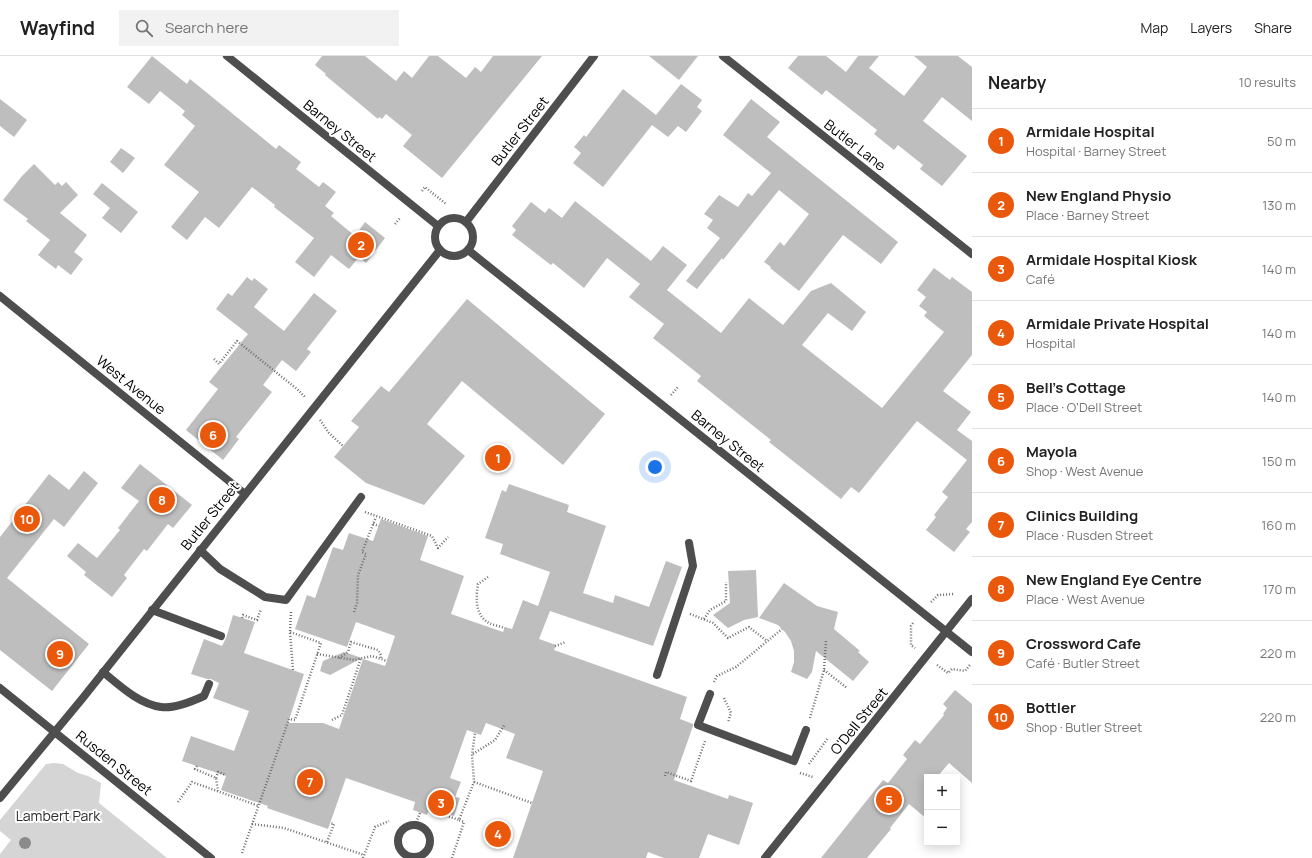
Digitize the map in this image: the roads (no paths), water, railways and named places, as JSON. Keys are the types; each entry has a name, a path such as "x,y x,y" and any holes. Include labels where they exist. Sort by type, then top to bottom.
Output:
{"street":[{"name":"Barney Street","path":"227,56 438,226"},
{"name":"Butler Street","path":"466,222 594,56"},
{"name":"Butler Lane","path":"723,56 972,254"},
{"path":"449,218 457,218 466,222 471,229 473,240 468,250 459,255 449,255 440,250 435,238 438,226 442,221 449,218"},
{"name":"Butler Street","path":"0,798 55,732 440,250"},
{"name":"Barney Street","path":"468,250 972,652"},
{"name":"West Avenue","path":"0,296 245,494"},
{"path":"200,550 220,569 265,597 286,600 361,498"},
{"path":"657,675 693,566 689,543"},
{"name":"O'Dell Street","path":"765,858 972,599"},
{"path":"152,610 220,636"},
{"path":"103,672 139,700 162,707 189,703 204,696 209,684"},
{"name":"Rusden Street","path":"0,688 211,858"},
{"path":"710,694 698,725 794,761 806,730"},
{"path":"415,825 424,829 428,833 430,844 428,849 422,856 406,857 398,847 398,838 403,828 415,825"}],"place":[{"name":"New England Physio","path":"361,245"},
{"name":"Mayola","path":"213,435"},
{"name":"Armidale Hospital","path":"498,458"},
{"name":"New England Eye Centre","path":"162,500"},
{"name":"Bottler","path":"27,519"},
{"name":"Crossword Cafe","path":"60,654"},
{"name":"Clinics Building","path":"310,782"},
{"name":"Bell's Cottage","path":"889,800"},
{"name":"Armidale Hospital Kiosk","path":"441,803"},
{"name":"Armidale Private Hospital","path":"498,834"}],"park label":[{"name":"Lambert Park","path":"58,816"}]}
